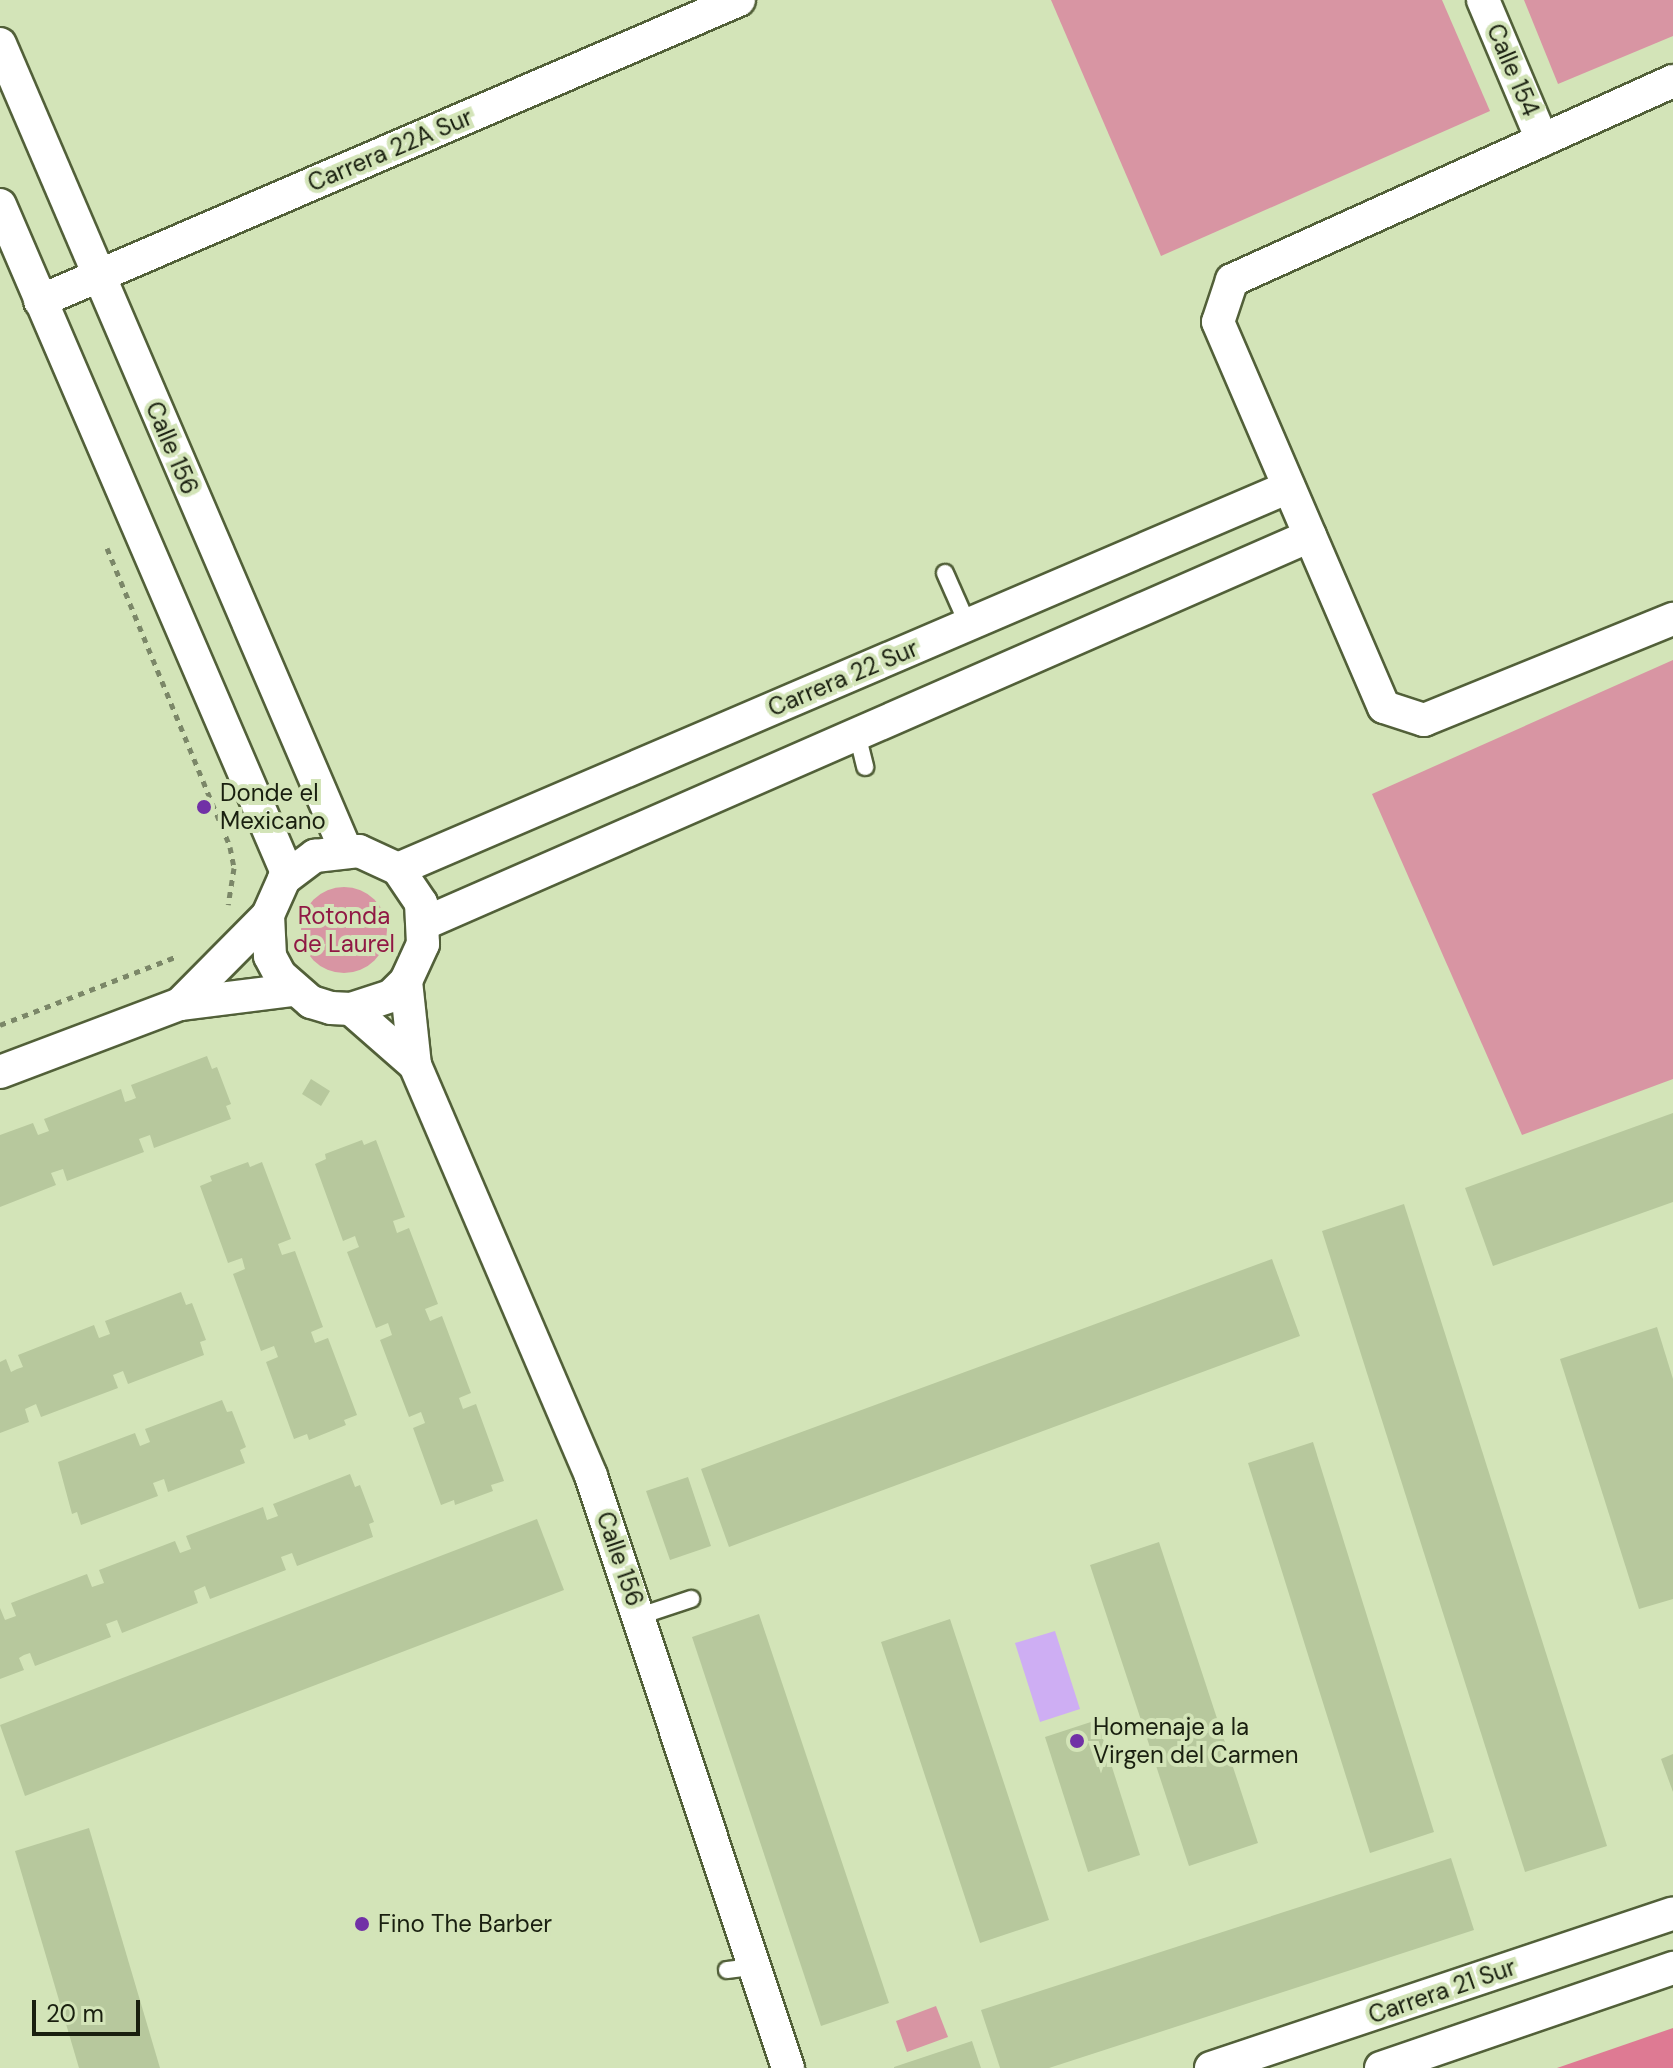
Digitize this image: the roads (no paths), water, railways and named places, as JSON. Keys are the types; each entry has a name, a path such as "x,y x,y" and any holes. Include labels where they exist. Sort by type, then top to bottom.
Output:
{"street":[{"name":"Carrera 22A Sur","path":"40,301 739,0"},
{"name":"Calle 154","path":"1483,0 1542,140"},
{"name":"Calle 156","path":"0,44 346,851"},
{"path":"1673,81 1232,280 1218,322 1384,707 1424,720 1673,619"},
{"path":"0,205 288,875"},
{"name":"Carrera 22 Sur","path":"398,869 1289,487"},
{"path":"425,923 1310,536"},
{"path":"180,1004 268,915 288,875 315,856 346,851 380,857 398,869 412,885 425,923 420,954 406,981 391,996 351,1009 311,1002 293,990 270,956 268,915"},
{"name":"Calle 156","path":"406,981 415,1065 591,1476 640,1616 740,1968 788,2068"},
{"path":"0,1072 180,1004 293,990"},
{"name":"Calle 156","path":"351,1009 415,1065"},
{"name":"Carrera 21 Sur","path":"1211,2068 1673,1913"},
{"path":"1381,2068 1673,1968"}],"lane":[{"path":"945,573 968,625"},
{"path":"857,734 865,767"},
{"path":"640,1616 691,1599"}],"place":[{"name":"Donde el Mexicano","path":"204,807"},
{"name":"Homenaje a la Virgen del Carmen","path":"1077,1741"},
{"name":"Fino The Barber","path":"362,1924"}],"park label":[{"name":"Rotonda de Laurel","path":"344,930"}]}
